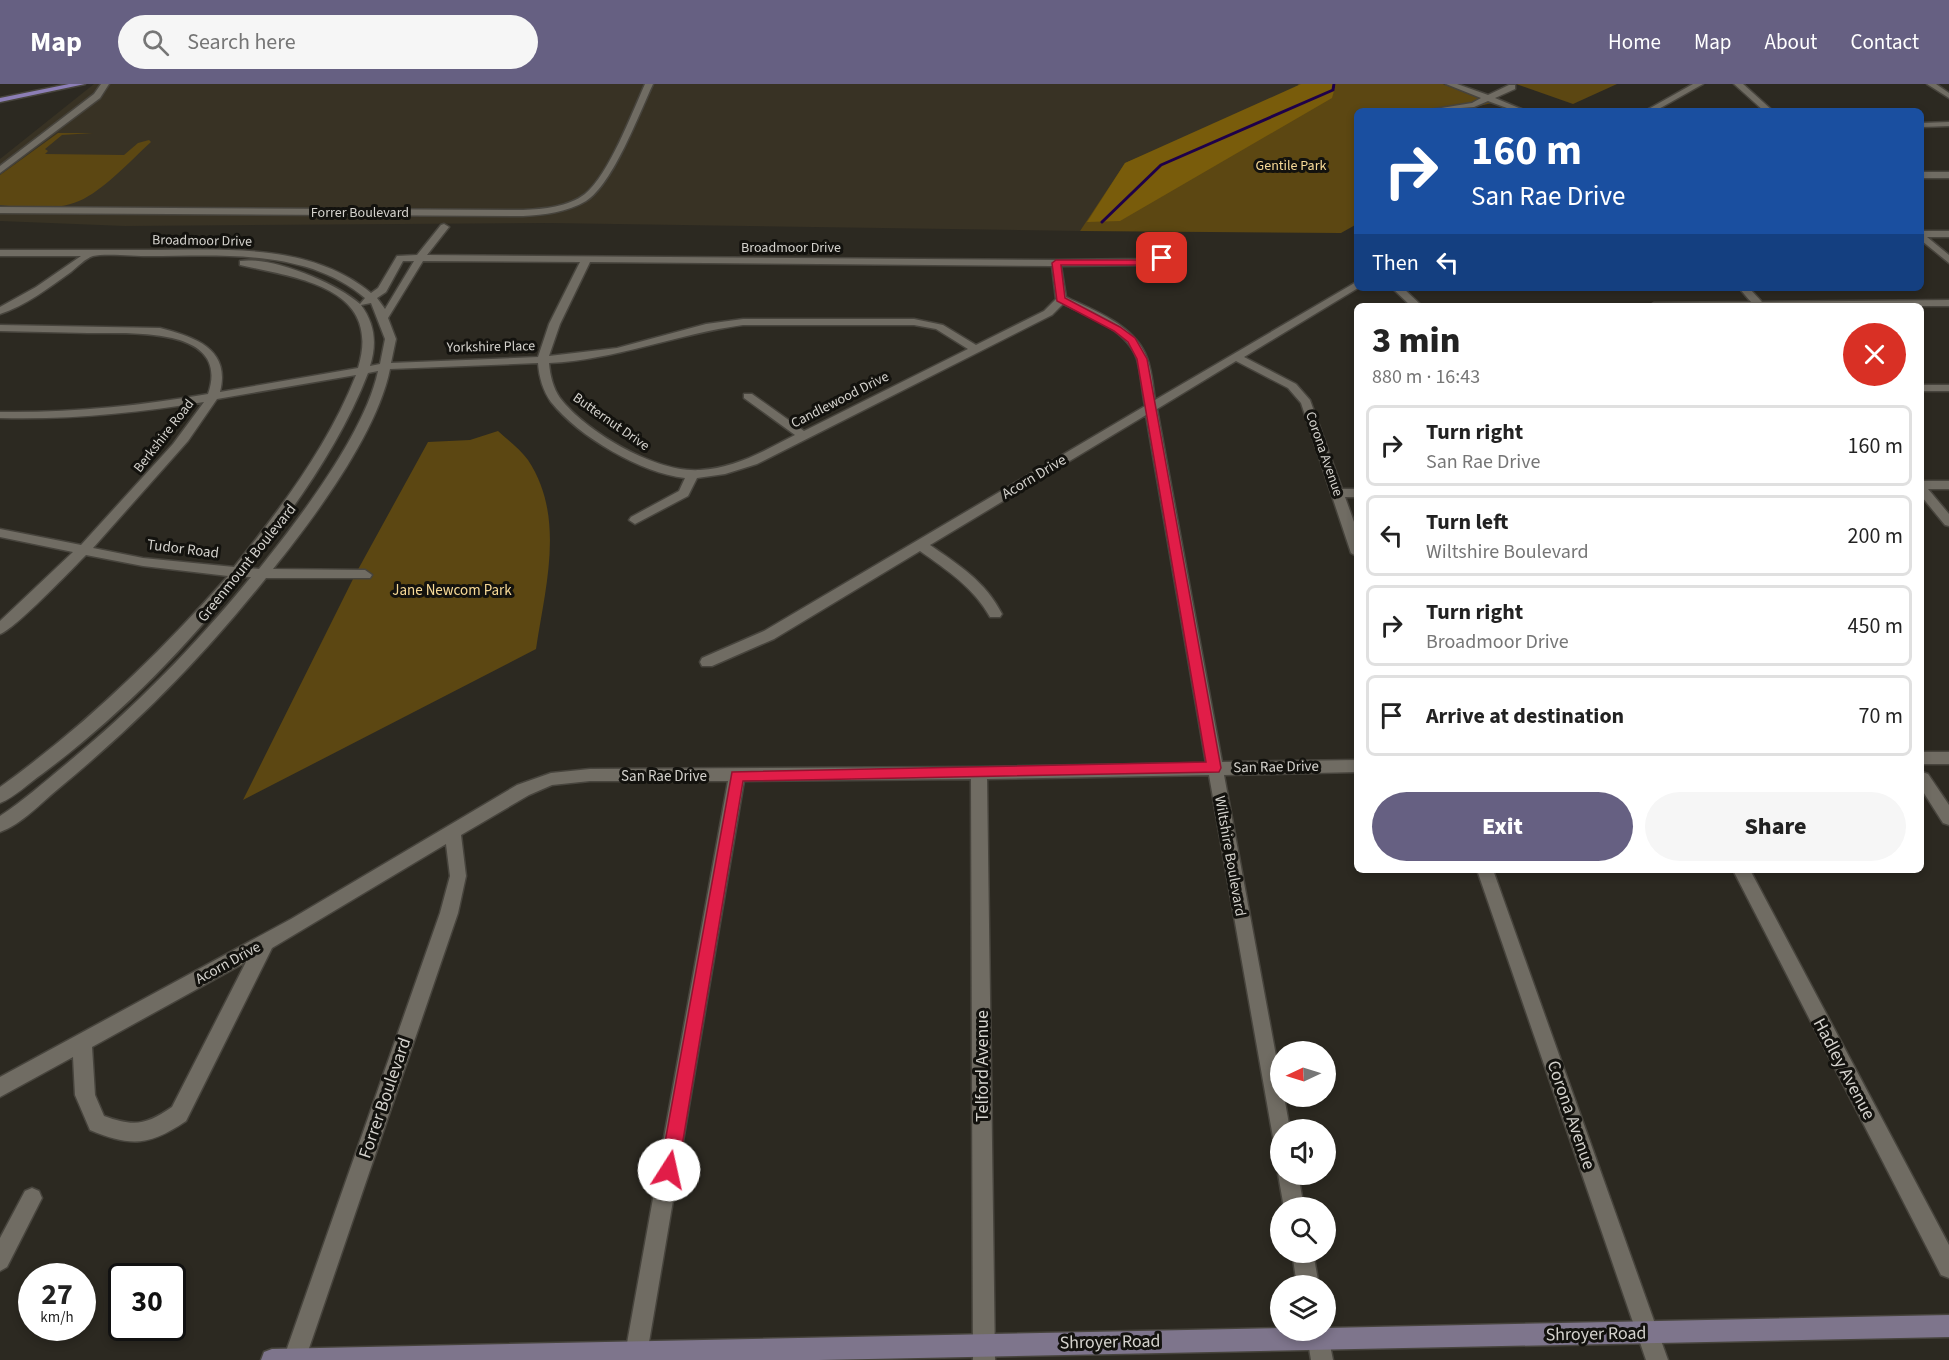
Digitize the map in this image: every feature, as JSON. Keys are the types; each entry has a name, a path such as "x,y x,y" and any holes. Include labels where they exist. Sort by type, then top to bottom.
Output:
{"main road":[{"path":"0,100 81,84"},
{"name":"Shroyer Road","path":"1336,1334 1647,1334 1949,1326"},
{"name":"Shroyer Road","path":"272,1360 984,1352 1270,1337"}],"street":[{"path":"0,170 97,96 105,84"},
{"name":"Forrer Boulevard","path":"0,210 523,213 546,211 574,203 597,187 649,84"},
{"path":"1450,84 1514,108"},
{"path":"1654,108 1699,84"},
{"path":"1738,84 1766,108"},
{"path":"1931,84 1949,96"},
{"path":"1941,84 1949,90"},
{"path":"1450,108 1473,105 1512,87"},
{"path":"1924,125 1949,124"},
{"path":"1924,175 1949,175"},
{"path":"386,315 420,258 444,227"},
{"path":"1924,236 1949,234"},
{"path":"1924,238 1949,260"},
{"name":"Broadmoor Drive","path":"0,253 264,256 326,270 349,282 372,299 386,315"},
{"path":"0,311 82,262 92,253"},
{"path":"355,307 372,299 382,290 400,258 420,258"},
{"name":"Broadmoor Drive","path":"420,258 1056,263 1143,262 1162,258"},
{"path":"543,361 544,350 586,260"},
{"name":"Broadmoor Drive","path":"0,262 253,264 311,278 333,289 355,307 367,321"},
{"path":"1056,263 1061,299"},
{"name":"Acorn Drive","path":"707,662 769,635 1354,286"},
{"path":"1400,291 1414,303"},
{"path":"1747,291 1757,303"},
{"name":"Candlewood Drive","path":"693,474 736,467 803,436 1052,311 1061,299"},
{"name":"Wiltshire Boulevard","path":"1061,299 1117,329 1132,340 1142,359 1278,1119"},
{"path":"1924,303 1949,303"},
{"name":"Greenmount Boulevard","path":"0,825 136,713 175,674 264,573 325,488 350,448 389,366 390,325 386,315"},
{"name":"Greenmount Boulevard","path":"0,796 111,706 141,677 238,571 293,498 326,448 365,369 368,352 367,321"},
{"name":"Yorkshire Place","path":"0,415 48,416 115,411 211,398 389,366 543,361 618,351 706,327 759,321 914,322 939,327 975,349"},
{"name":"Berkshire Road","path":"0,328 145,329 182,337 203,348 215,364 216,383 211,398 174,450 84,550 0,629"},
{"name":"Corona Avenue","path":"1236,357 1285,381 1301,394 1306,402 1354,542"},
{"name":"Butternut Drive","path":"543,361 544,373 554,398 574,418 650,466 693,474"},
{"path":"1924,388 1949,388"},
{"path":"748,396 803,436"},
{"path":"635,520 684,493 693,474"},
{"path":"1924,485 1949,485"},
{"path":"1924,492 1949,522"},
{"path":"1337,493 1354,493"},
{"name":"Tudor Road","path":"0,533 189,568 264,573 366,574"},
{"path":"921,545 974,585 991,604 995,614"},
{"path":"1924,758 1949,758"},
{"name":"San Rae Drive","path":"453,832 523,790 551,779 590,775 737,776 1354,766"},
{"name":"Telford Avenue","path":"979,773 984,1352"},
{"path":"636,1356 737,776"},
{"path":"1924,781 1949,818"},
{"name":"Forrer Boulevard","path":"294,1360 449,913 458,876 453,832"},
{"name":"Acorn Drive","path":"0,1087 265,943 453,832"},
{"name":"Corona Avenue","path":"1486,873 1656,1360"},
{"name":"Hadley Avenue","path":"1743,873 1949,1267"},
{"path":"82,1044 85,1095 98,1123 124,1133 154,1132 179,1114 265,943"},
{"path":"0,1260 32,1198"},
{"path":"1318,1341 1322,1360"}],"shaded area":[{"path":"94,84 1301,84 1087,222 1080,231 549,223 125,226 0,221 0,159"},
{"path":"1301,84 1336,84 1332,98 1120,221 1087,222 1125,163"}],"green space":[{"name":"Gentile Park","path":"1298,84 1443,84 1492,103 1471,108 1354,108 1354,226 1341,233 1080,231 1125,163 1300,90"},
{"path":"1516,84 1617,84 1573,104"},
{"path":"58,133 93,133 62,135 45,149 48,151 45,154 124,155 138,143 149,140 151,142 107,183 79,201 50,207 29,208 0,205 0,175"},
{"name":"Jane Newcom Park","path":"498,431 528,460 540,482 547,505 550,553 536,649 243,800 355,575 428,442 470,440"}],"waterway":[{"path":"1102,222 1161,165 1333,90 1334,84"}],"route":[{"path":"669,1170 737,776 1214,768 1142,359 1132,340 1117,329 1061,299 1056,263 1143,262 1162,258"}]}
